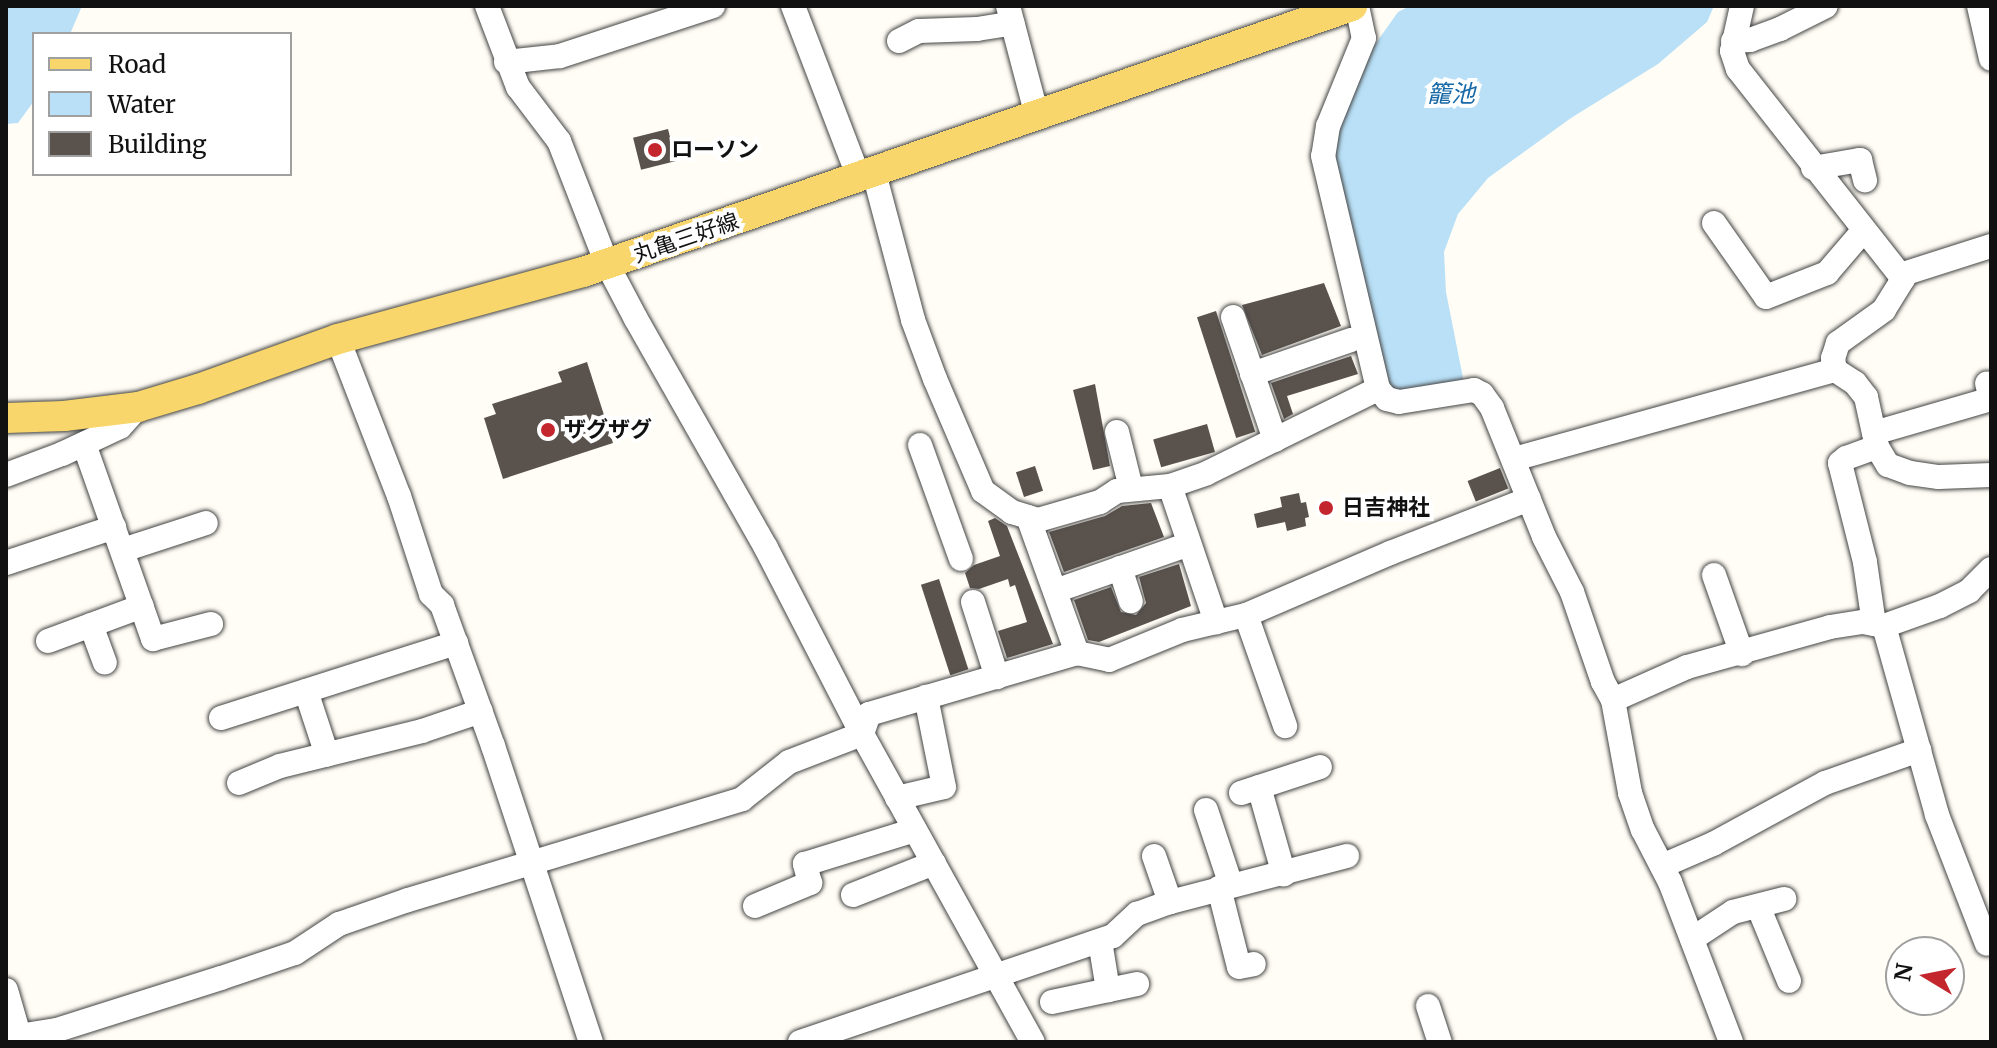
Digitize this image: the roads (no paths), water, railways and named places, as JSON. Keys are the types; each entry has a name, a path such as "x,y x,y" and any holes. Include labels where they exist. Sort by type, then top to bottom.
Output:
{"main road":[{"name":"丸亀三好線","path":"6,418 64,416 138,407 338,339 607,264 1037,116 1312,12 1354,6"}],"street":[{"path":"487,6 518,87 559,141 607,264 766,548 862,734 1033,1042"},
{"path":"506,62 560,56 713,6"},
{"path":"793,6 867,176 913,320 976,476 983,491 1012,512 1038,520 1070,513 1131,488 1170,486 1275,440 1378,389"},
{"path":"1354,6 1364,38 1328,126 1323,156 1378,389 1387,399 1399,402 1466,389 1482,394 1572,592 1603,682 1613,700 1630,793 1692,939 1731,1042"},
{"path":"1742,6 1732,51 1738,69 1903,279 1884,310 1838,343 1833,358 1835,370 1855,383 1866,397 1876,440 1888,465 1910,473 1956,478 1991,475"},
{"path":"1733,41 1750,40 1780,29 1826,6"},
{"path":"1979,6 1991,59"},
{"path":"899,41 919,31 977,29 1010,14 1037,116"},
{"path":"1813,168 1861,162"},
{"path":"1714,223 1766,297 1827,273 1863,231"},
{"path":"1900,275 1991,246"},
{"path":"1233,317 1275,440"},
{"path":"338,339 399,496 431,594 442,605 481,711 591,1042"},
{"path":"1252,374 1351,340"},
{"path":"1514,459 1835,370"},
{"path":"1987,383 1991,399 1876,440 1840,463 1879,625 1937,815 1987,944"},
{"path":"6,475 120,427 138,407"},
{"path":"1117,432 1131,488"},
{"path":"84,444 153,639 211,624"},
{"path":"920,445 961,559"},
{"path":"936,491 976,476"},
{"path":"1170,486 1216,622"},
{"path":"6,990 15,1038 57,1030 221,978 295,953 339,924 532,861 742,799 789,762 862,734 869,714 1077,653 1109,660 1182,630 1246,615 1390,553 1529,499"},
{"path":"1028,517 1077,653"},
{"path":"123,550 206,523"},
{"path":"6,563 30,547 114,527"},
{"path":"1055,591 1189,544"},
{"path":"1120,568 1131,601"},
{"path":"1613,700 1687,667 1830,627 1879,625 1940,606 1969,591 1991,569"},
{"path":"1714,575 1742,654"},
{"path":"973,602 997,677"},
{"path":"48,641 142,606"},
{"path":"1246,615 1258,672 1285,726"},
{"path":"91,625 105,663"},
{"path":"221,718 456,643"},
{"path":"306,691 327,755"},
{"path":"897,798 944,787 926,697"},
{"path":"239,783 301,770 327,755 422,731 481,711"},
{"path":"1662,866 1713,844 1825,783 1919,750"},
{"path":"1284,875 1250,790 1320,767"},
{"path":"1206,810 1225,886 1239,967 1254,964"},
{"path":"755,906 810,883 805,864 915,830"},
{"path":"1154,856 1170,902"},
{"path":"800,1042 1100,941 1113,936 1137,914 1170,902 1225,886 1284,875 1347,856"},
{"path":"853,895 934,863"},
{"path":"1692,939 1733,912 1784,899"},
{"path":"1758,906 1789,981"},
{"path":"1100,941 1108,990"},
{"path":"1052,1002 1137,984"},
{"path":"1428,1006 1440,1042"}],"water":[{"path":"6,6 82,6 71,32 32,32 32,104 18,123 6,124"},
{"name":"籠池","path":"1410,6 1714,6 1707,22 1658,64 1571,118 1488,178 1458,214 1444,252 1446,292 1464,383 1388,394 1332,146 1371,50 1398,12"}],"place":[{"name":"ローソン","path":"655,150"},
{"name":"ザグザグ","path":"548,430"},
{"name":"日吉神社","path":"1326,508"}]}
